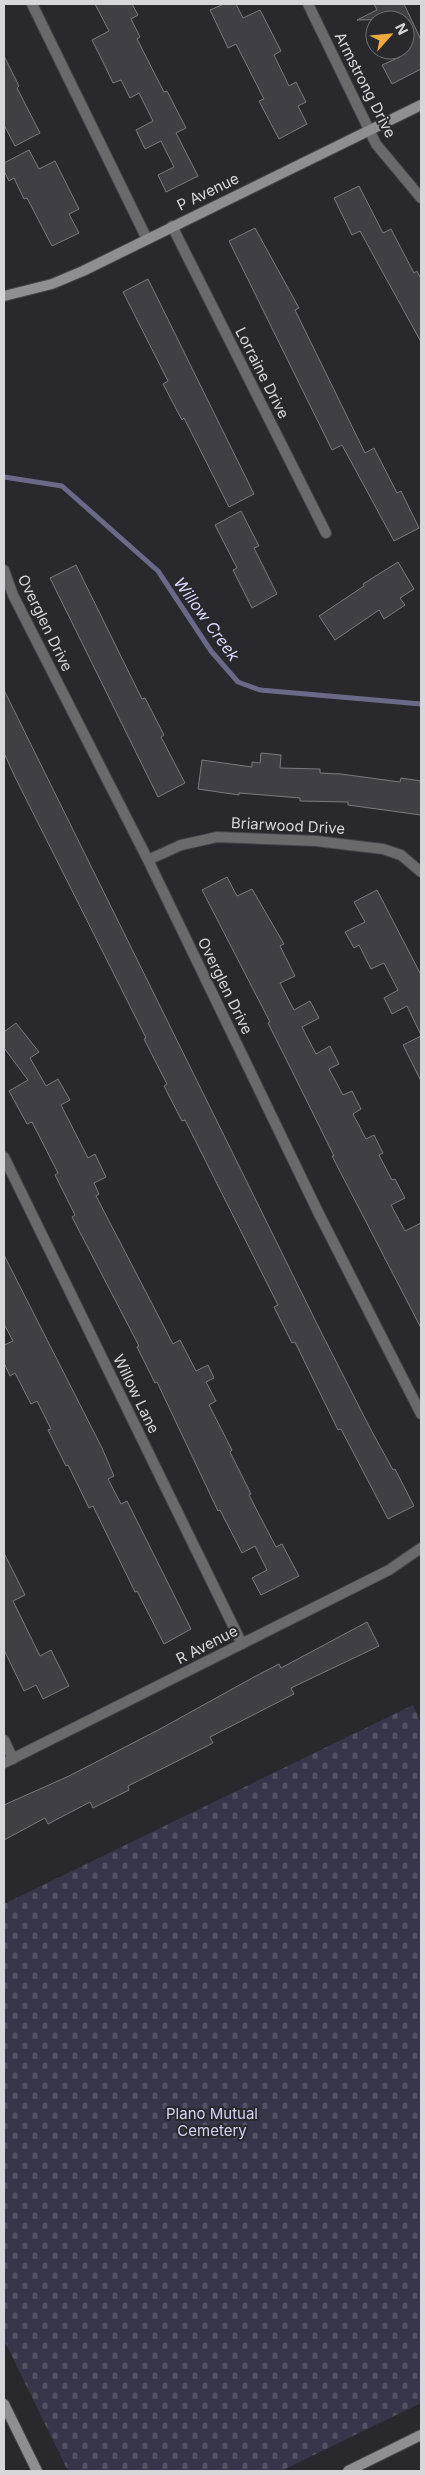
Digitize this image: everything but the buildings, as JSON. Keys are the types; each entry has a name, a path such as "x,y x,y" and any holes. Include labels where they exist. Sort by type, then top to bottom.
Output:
{"street":[{"path":"32,4 147,239"},
{"name":"Armstrong Drive","path":"308,4 376,144 421,198"},
{"name":"P Avenue","path":"4,296 52,284 421,105"},
{"name":"Lorraine Drive","path":"172,226 326,533"},
{"name":"Overglen Drive","path":"4,570 13,595 148,860 319,1214 421,1414"},
{"name":"Briarwood Drive","path":"148,860 181,845 217,837 302,840 383,849 401,854 421,872"},
{"name":"Willow Lane","path":"4,1157 242,1644"},
{"name":"R Avenue","path":"8,1761 389,1570 421,1548"},
{"path":"4,1740 8,1761"},
{"path":"4,2404 37,2471"},
{"path":"348,2471 421,2435"}],"green space":[{"name":"Plano Mutual Cemetery","path":"413,1705 421,1723 421,2403 281,2471 70,2471 66,2467 4,2340 4,1904"}],"waterway":[{"name":"Willow Creek","path":"4,477 62,486 158,571 211,651 238,682 260,690 421,704"}]}
